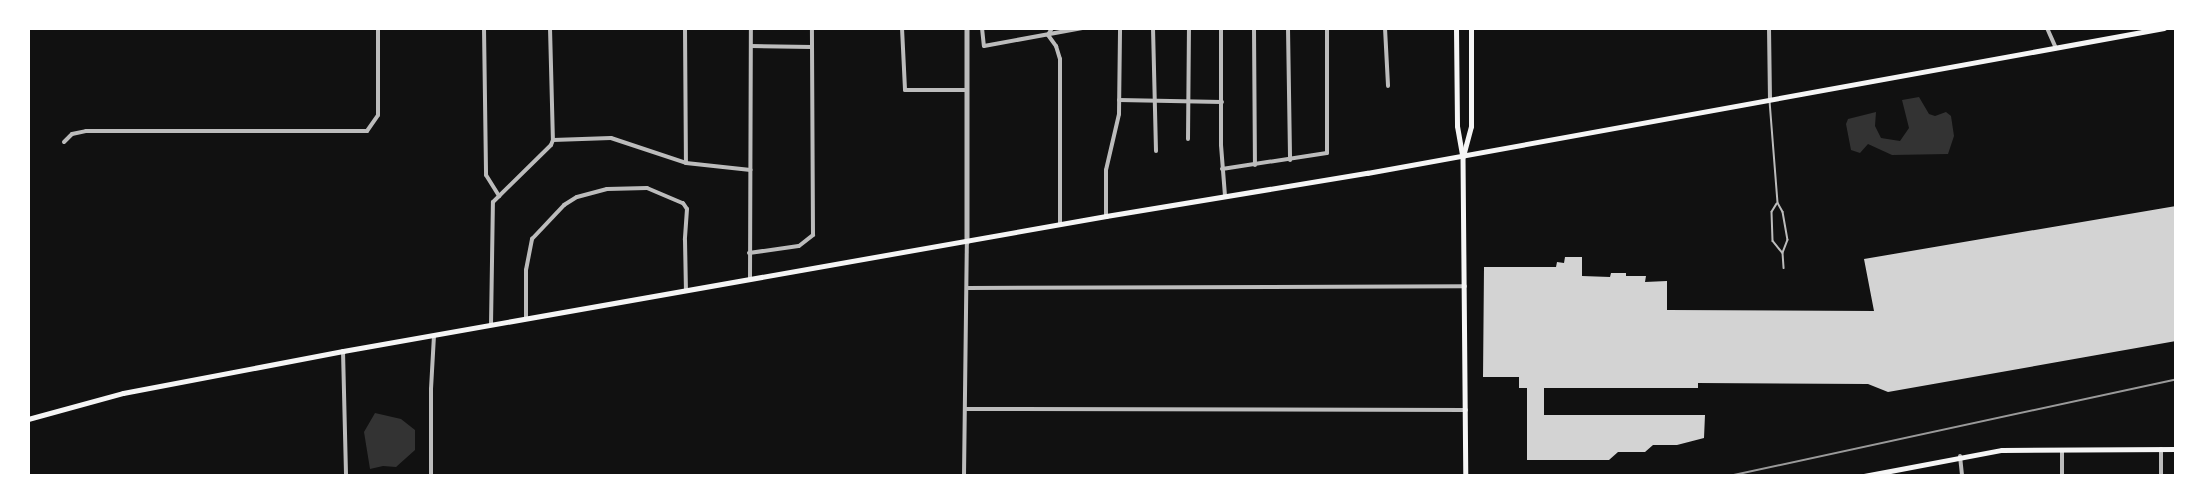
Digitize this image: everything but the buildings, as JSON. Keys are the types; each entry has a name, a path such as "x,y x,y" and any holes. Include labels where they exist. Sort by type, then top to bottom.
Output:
{"main road":[{"path":"1456,28 1457,126 1463,156 1466,286 1466,476"},
{"path":"1463,156 1471,126 1471,28"},
{"path":"28,418 123,393 343,351 1060,224 1463,156 2164,28"},
{"path":"1864,476 1960,456 2002,450 2175,449"}],"street":[{"path":"64,142 72,134 86,131 367,131 378,115 378,28"},
{"path":"484,28 486,175 499,196"},
{"path":"491,326 493,202 551,145 553,140 550,28"},
{"path":"685,28 686,163"},
{"path":"750,279 751,28"},
{"path":"749,253 799,246 813,236 812,28"},
{"path":"902,28 905,90 967,90"},
{"path":"964,476 968,288 967,28"},
{"path":"982,28 984,46 1082,28"},
{"path":"1048,34 1052,28"},
{"path":"1106,216 1106,170 1118,123 1120,28"},
{"path":"1154,28 1156,151"},
{"path":"1188,140 1189,28"},
{"path":"1221,28 1222,169 1225,197"},
{"path":"1254,28 1256,165"},
{"path":"1288,28 1290,160"},
{"path":"1222,169 1327,153 1327,28"},
{"path":"1385,28 1388,86"},
{"path":"1769,28 1770,100"},
{"path":"2047,28 2056,48"},
{"path":"2121,28 2123,36"},
{"path":"1048,34 1056,46 1060,59 1060,224"},
{"path":"751,46 812,47"},
{"path":"1119,99 1222,102"},
{"path":"553,140 616,139 686,163 751,170"},
{"path":"526,319 526,270 531,239 564,205 577,197 607,189 647,188 661,191 683,203 687,209 686,291"},
{"path":"968,288 1466,286"},
{"path":"431,476 431,389 434,336"},
{"path":"343,351 346,476"},
{"path":"965,409 1466,410"},
{"path":"2062,449 2062,476"},
{"path":"2161,449 2161,476"},
{"path":"1960,456 1962,476"}],"lane":[{"path":"1770,100 1778,203 1784,212 1788,240 1783,253 1784,268"},
{"path":"1778,203 1772,212 1773,241 1783,253"}],"shaded area":[{"path":"1919,97 1929,114 1935,116 1946,112 1951,116 1954,136 1948,154 1892,155 1868,144 1860,153 1851,150 1846,124 1848,119 1876,112 1875,126 1881,138 1900,141 1909,128 1902,100"},
{"path":"375,413 401,419 415,430 415,450 396,467 383,466 370,469 364,432"}],"railway":[{"path":"1729,476 2176,379"}]}
